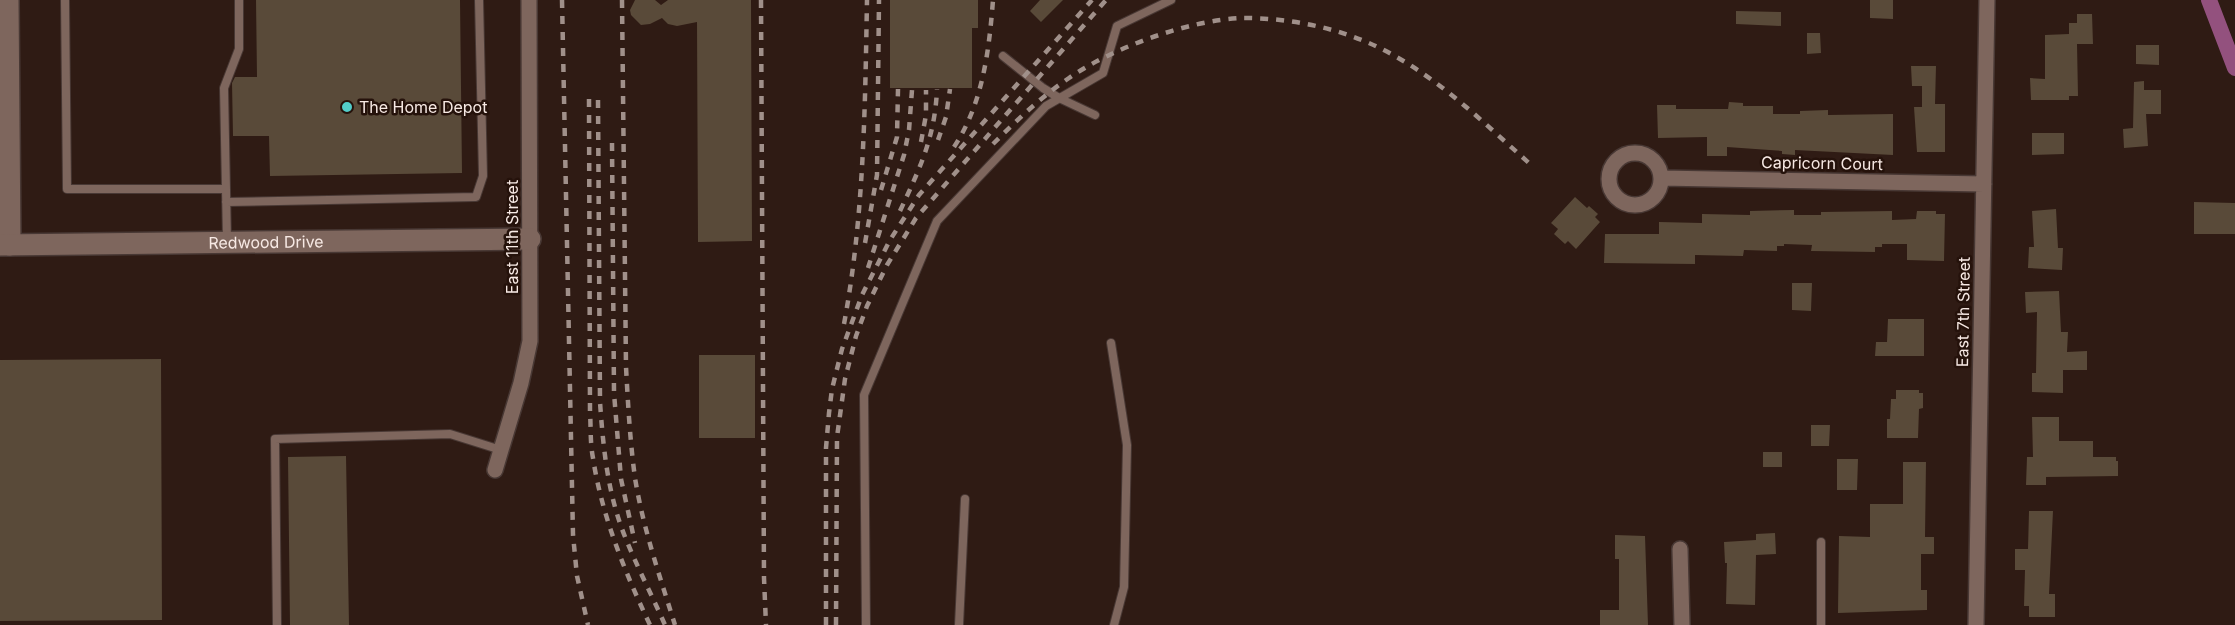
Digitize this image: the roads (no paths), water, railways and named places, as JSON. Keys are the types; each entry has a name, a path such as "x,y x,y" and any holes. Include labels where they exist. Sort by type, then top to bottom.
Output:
{"street":[{"path":"5,245 8,0"},
{"name":"East 11th Street","path":"495,470 521,383 530,341 530,0"},
{"name":"East 7th Street","path":"1976,625 1987,0"},
{"name":"Capricorn Court","path":"1661,178 1984,184"},
{"name":"Redwood Drive","path":"5,245 530,239"},
{"path":"1680,549 1682,625"}],"lane":[{"path":"64,0 67,189 226,189"},
{"path":"227,242 224,88 239,49 239,0"},
{"path":"226,202 476,197 483,176 479,0"},
{"path":"866,625 864,395 937,221 1046,106 1103,73 1117,26 1171,0"},
{"path":"1003,56 1043,88 1095,115"},
{"path":"1111,343 1127,445 1124,587 1114,625"},
{"path":"277,625 275,439 450,434 501,450"},
{"path":"958,625 965,499"},
{"path":"1821,542 1821,625"}],"waterway":[{"path":"2209,0 2235,68"}],"railway":[{"path":"562,0 573,535 577,576 588,625"},
{"path":"622,0 626,367 630,436 635,478 643,515 675,625"},
{"path":"761,0 766,625"},
{"path":"844,324 860,203 867,0"},
{"path":"865,243 877,175 879,0"},
{"path":"954,147 972,113 978,95 987,57 993,0"},
{"path":"826,625 826,448 829,413 832,389 842,349 862,295 890,240 919,195 1092,0"},
{"path":"836,625 837,437 845,379 856,336 867,306 887,265 916,218 1106,0"},
{"path":"993,144 1049,93 1069,78 1107,56 1177,30 1200,24 1244,18 1283,20 1321,27 1376,46 1430,78 1529,163"},
{"path":"881,190 897,137 898,89"},
{"path":"900,211 930,137 937,89"},
{"path":"938,140 946,117 950,89"},
{"path":"868,268 904,155 909,130 912,90"},
{"path":"921,142 926,115 926,90"},
{"path":"589,99 592,452 608,523 650,625"},
{"path":"598,100 600,402 604,450 609,482 622,529 665,625"},
{"path":"612,143 614,393 621,479 635,543"}],"place":[{"name":"The Home Depot","path":"347,107"}]}
